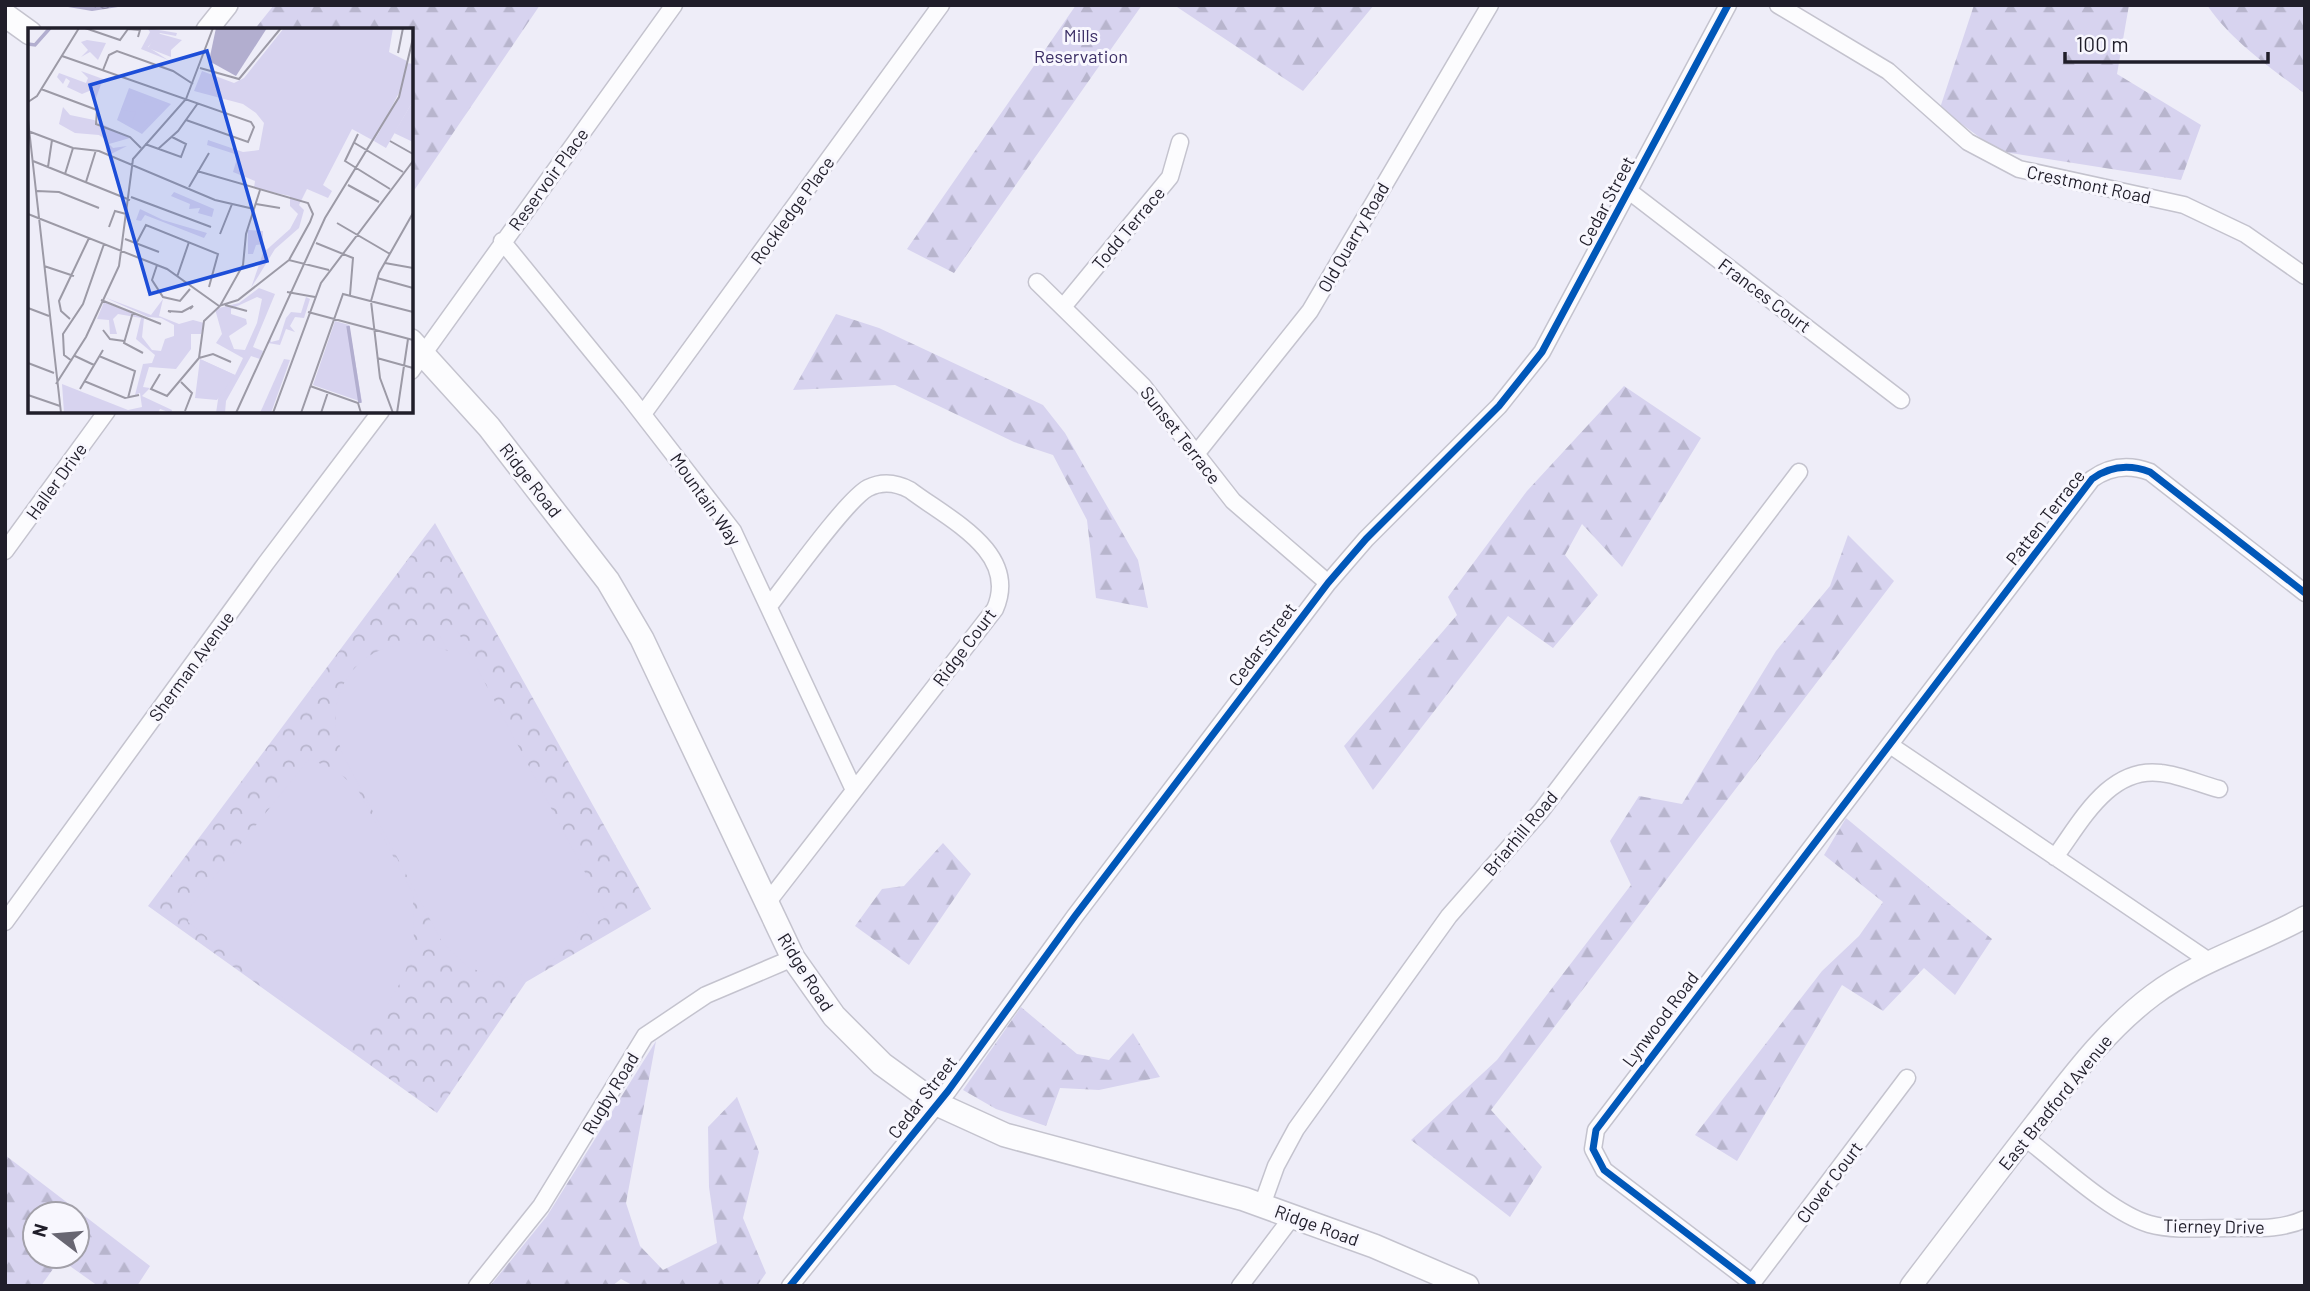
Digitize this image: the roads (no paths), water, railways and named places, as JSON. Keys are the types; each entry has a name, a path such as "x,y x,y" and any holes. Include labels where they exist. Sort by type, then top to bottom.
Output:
{"main road":[{"path":"5,15 28,32"},
{"name":"Ridge Road","path":"415,355 511,455 596,562 620,599 653,660 793,957 820,998 849,1033 882,1064 937,1104 982,1126 1028,1143 1262,1205 1293,1216 1437,1280 1467,1286"}],"street":[{"path":"209,28 228,5"},
{"name":"Reservoir Place","path":"415,355 502,241 674,5"},
{"name":"Rockledge Place","path":"643,414 940,5"},
{"name":"Old Quarry Road","path":"1196,454 1310,312 1490,5"},
{"name":"Cedar Street","path":"790,1286 937,1104 1075,916 1328,583 1366,539 1499,406 1527,371 1560,321 1728,5"},
{"name":"Crestmont Road","path":"1778,5 1888,71 1968,142 2019,169 2185,205 2245,234 2305,276"},
{"name":"Todd Terrace","path":"1063,307 1170,177 1180,142"},
{"name":"Frances Court","path":"1629,191 1901,400"},
{"name":"Mountain Way","path":"502,241 643,414 733,531 854,790"},
{"name":"Sunset Terrace","path":"1037,282 1143,386 1233,501 1328,583"},
{"name":"Haller Drive","path":"5,551 106,413"},
{"name":"Sherman Avenue","path":"5,922 266,562 379,413"},
{"name":"Patten Terrace","path":"1890,745 2092,480 2106,471 2132,467 2150,472 2305,593"},
{"name":"Briarhill Road","path":"1262,1205 1276,1166 1296,1129 1449,916 1541,810 1799,472"},
{"name":"Ridge Court","path":"767,903 995,609 1001,586 997,563 989,550 910,490 896,485 880,484 857,496 769,606"},
{"path":"1890,745 2209,961"},
{"name":"Lynwood Road","path":"1751,1284 1604,1170 1594,1155 1594,1136 1607,1113 1890,745"},
{"path":"2055,857 2102,794 2126,777 2144,772 2165,773 2219,789"},
{"name":"East Bradford Avenue","path":"1911,1286 2083,1061 2117,1025 2155,994 2209,961 2279,932 2305,917"},
{"name":"Rugby Road","path":"477,1286 541,1206 645,1036 706,995 793,957"},
{"name":"Clover Court","path":"1751,1284 1907,1078"},
{"name":"Tierney Drive","path":"2025,1138 2117,1208 2148,1224 2165,1227 2260,1228 2286,1225 2305,1219"},
{"path":"1240,1286 1293,1216"}],"water":[{"path":"56,5 131,5 92,11"}],"park label":[{"name":"Mills Reservation","path":"1081,45"}]}
